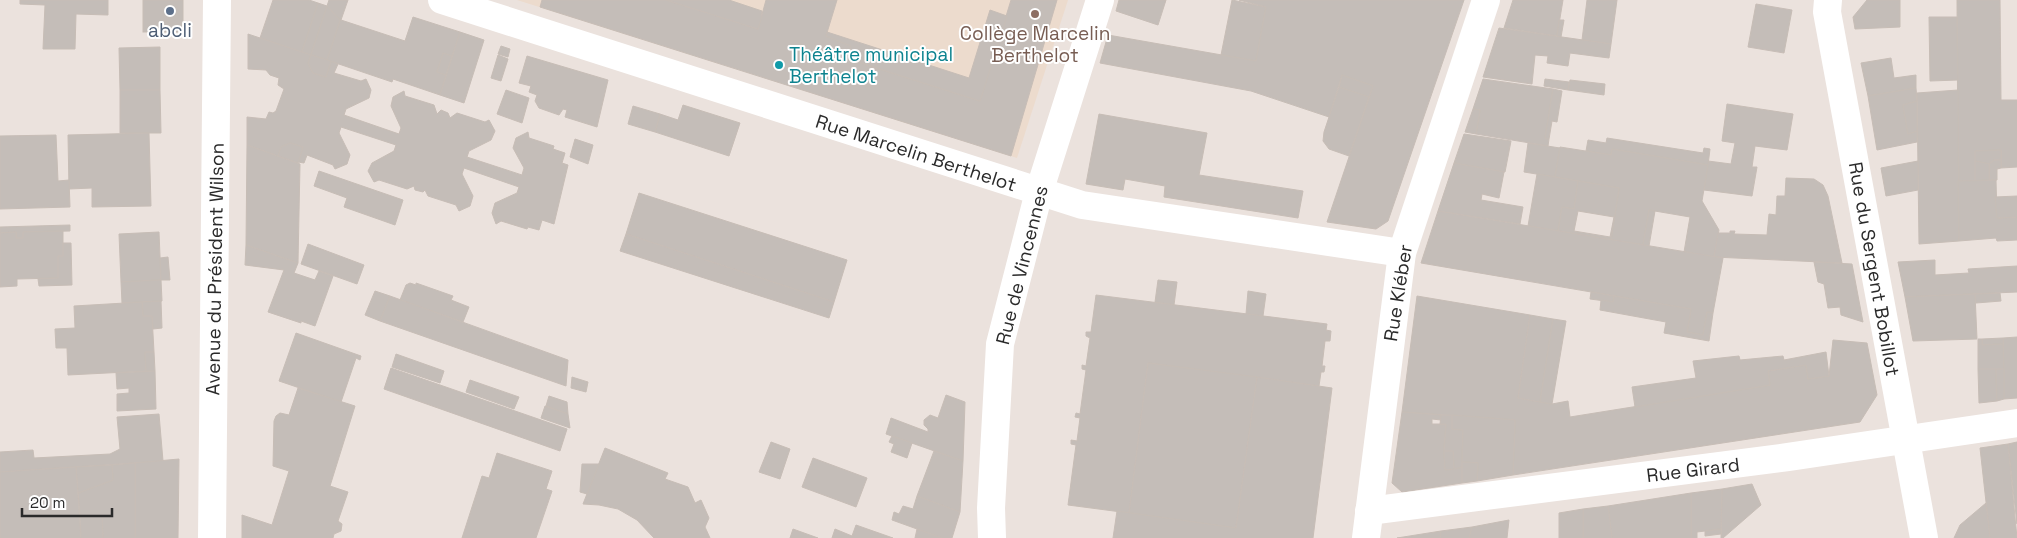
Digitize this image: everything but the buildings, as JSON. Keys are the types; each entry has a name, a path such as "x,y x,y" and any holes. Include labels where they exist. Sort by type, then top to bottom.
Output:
{"street":[{"name":"Avenue du Président Wilson","path":"212,538 217,0"},
{"name":"Rue Marcelin Berthelot","path":"442,0 1082,205 1402,253"},
{"name":"Rue de Vincennes","path":"992,538 991,508 1000,344 1039,192 1100,0"},
{"name":"Rue Kléber","path":"1366,538 1402,253 1486,0"},
{"name":"Rue du Sergent Bobillot","path":"1828,0 1827,12 1924,538"},
{"name":"Rue Girard","path":"1369,511 1788,458 2017,423"}],"shaded area":[{"path":"517,0 1068,0 1017,158"}],"place":[{"name":"abcli","path":"170,11"},
{"name":"Collège Marcelin Berthelot","path":"1035,14"},
{"name":"Théâtre municipal Berthelot","path":"779,65"}]}
